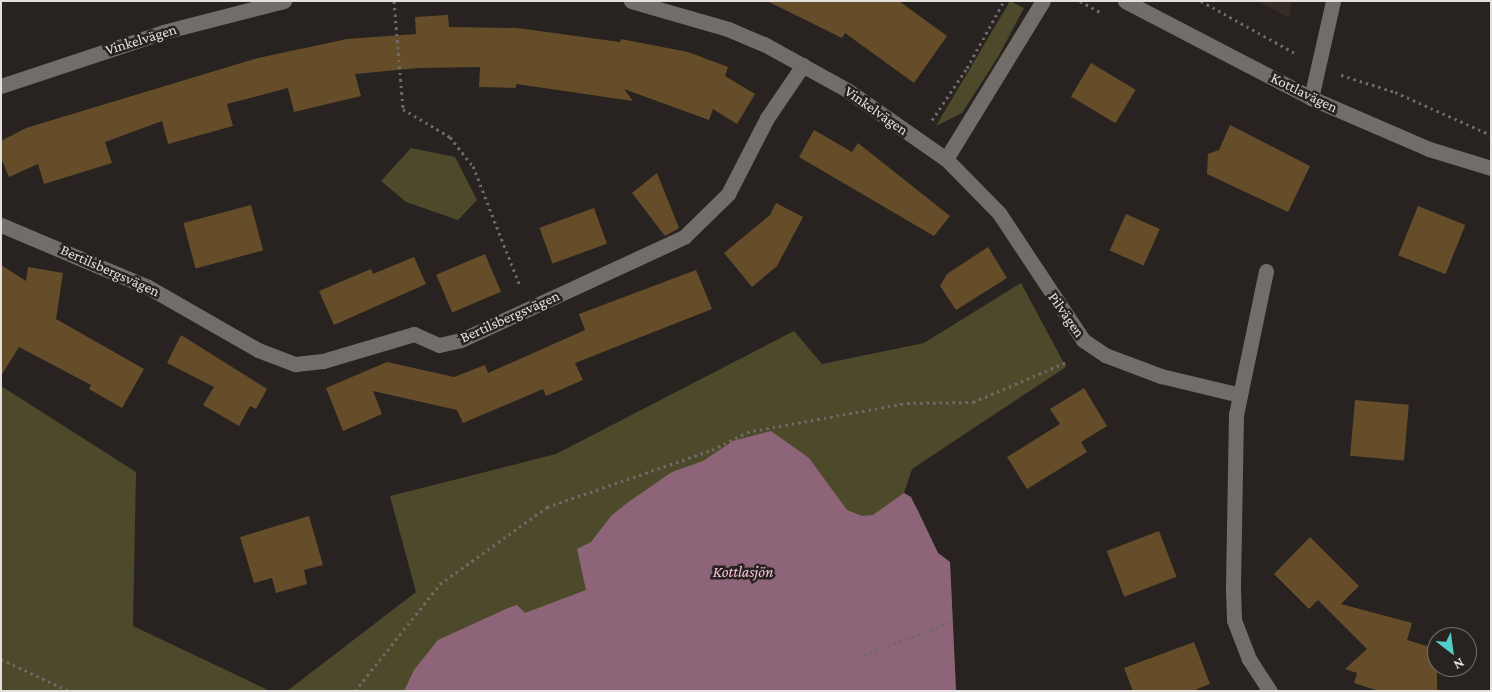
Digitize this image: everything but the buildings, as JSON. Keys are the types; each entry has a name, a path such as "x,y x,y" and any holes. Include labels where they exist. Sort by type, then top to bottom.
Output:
{"street":[{"name":"Vinkelvägen","path":"1,86 162,32 284,1"},
{"name":"Vinkelvägen","path":"631,1 728,29 802,65 847,90 946,159"},
{"path":"946,159 1043,1"},
{"name":"Kottlavägen","path":"1125,1 1310,98 1429,149 1491,168"},
{"path":"1310,98 1333,1"},
{"name":"Bertilsbergsvägen","path":"1,225 148,286 258,350 295,364 323,361 414,334 439,345 461,340 684,237 710,215 728,194 768,118 802,65"},
{"name":"Pilvägen","path":"946,159 999,213 1066,318 1083,340 1097,349 1160,376 1240,395"},
{"path":"1266,271 1240,395 1234,620 1249,659 1270,691"}],"path":[{"path":"394,1 403,109 450,137 473,166 529,309"},
{"path":"919,141 967,68 1004,1"},
{"path":"355,691 440,584 547,507 712,450 747,432 907,403 972,402 1097,349"},
{"path":"863,654 951,622"},
{"path":"1,660 68,691"}],"shaded area":[{"path":"1010,1 1024,8 998,57 962,113 936,126"},
{"path":"1257,1 1292,1 1289,18"},
{"path":"411,148 455,157 477,200 458,220 406,202 381,181"},
{"path":"1021,283 1066,367 912,469 904,493 917,508 938,553 950,562 956,691 287,691 416,592 390,496 556,454 794,331 822,364 924,343"},
{"path":"1,386 136,472 133,626 270,691 1,691"}],"water":[{"name":"Kottlasjön","path":"771,431 809,458 847,510 862,516 873,515 904,493 911,497 938,553 950,562 956,691 404,691 414,670 438,640 508,608 517,605 525,613 586,590 577,549 591,542 611,516 627,503 672,472 703,461 733,441"}]}
